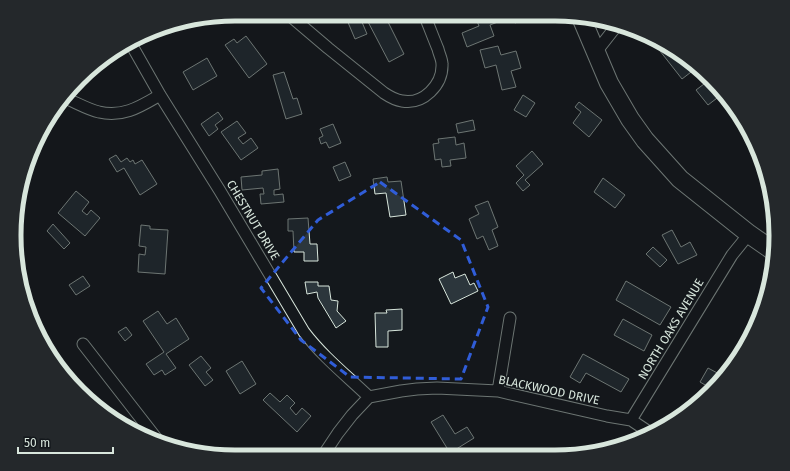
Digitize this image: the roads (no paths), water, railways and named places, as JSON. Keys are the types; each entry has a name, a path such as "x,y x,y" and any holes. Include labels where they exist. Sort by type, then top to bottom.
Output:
{"main road":[{"path":"584,23 609,83 644,140 680,179 749,234 769,248"}],"street":[{"path":"296,21 384,94 394,99 403,101 418,100 426,96 435,87 441,76 442,64 440,56 427,21"},
{"path":"596,52 614,29"},
{"name":"CHESTNUT DRIVE","path":"133,47 160,95 220,191 304,332 315,346 369,397"},
{"path":"69,100 99,112 111,114 135,109 160,95"},
{"name":"NORTH OAKS AVENUE","path":"631,420 732,254 749,234"},
{"path":"498,391 510,318"},
{"path":"84,344 153,434"},
{"name":"BLACKWOOD DRIVE","path":"369,397 401,391 437,388 498,391 607,416 631,420"},
{"path":"326,450 352,415 369,397"},
{"path":"631,420 646,430"}]}
